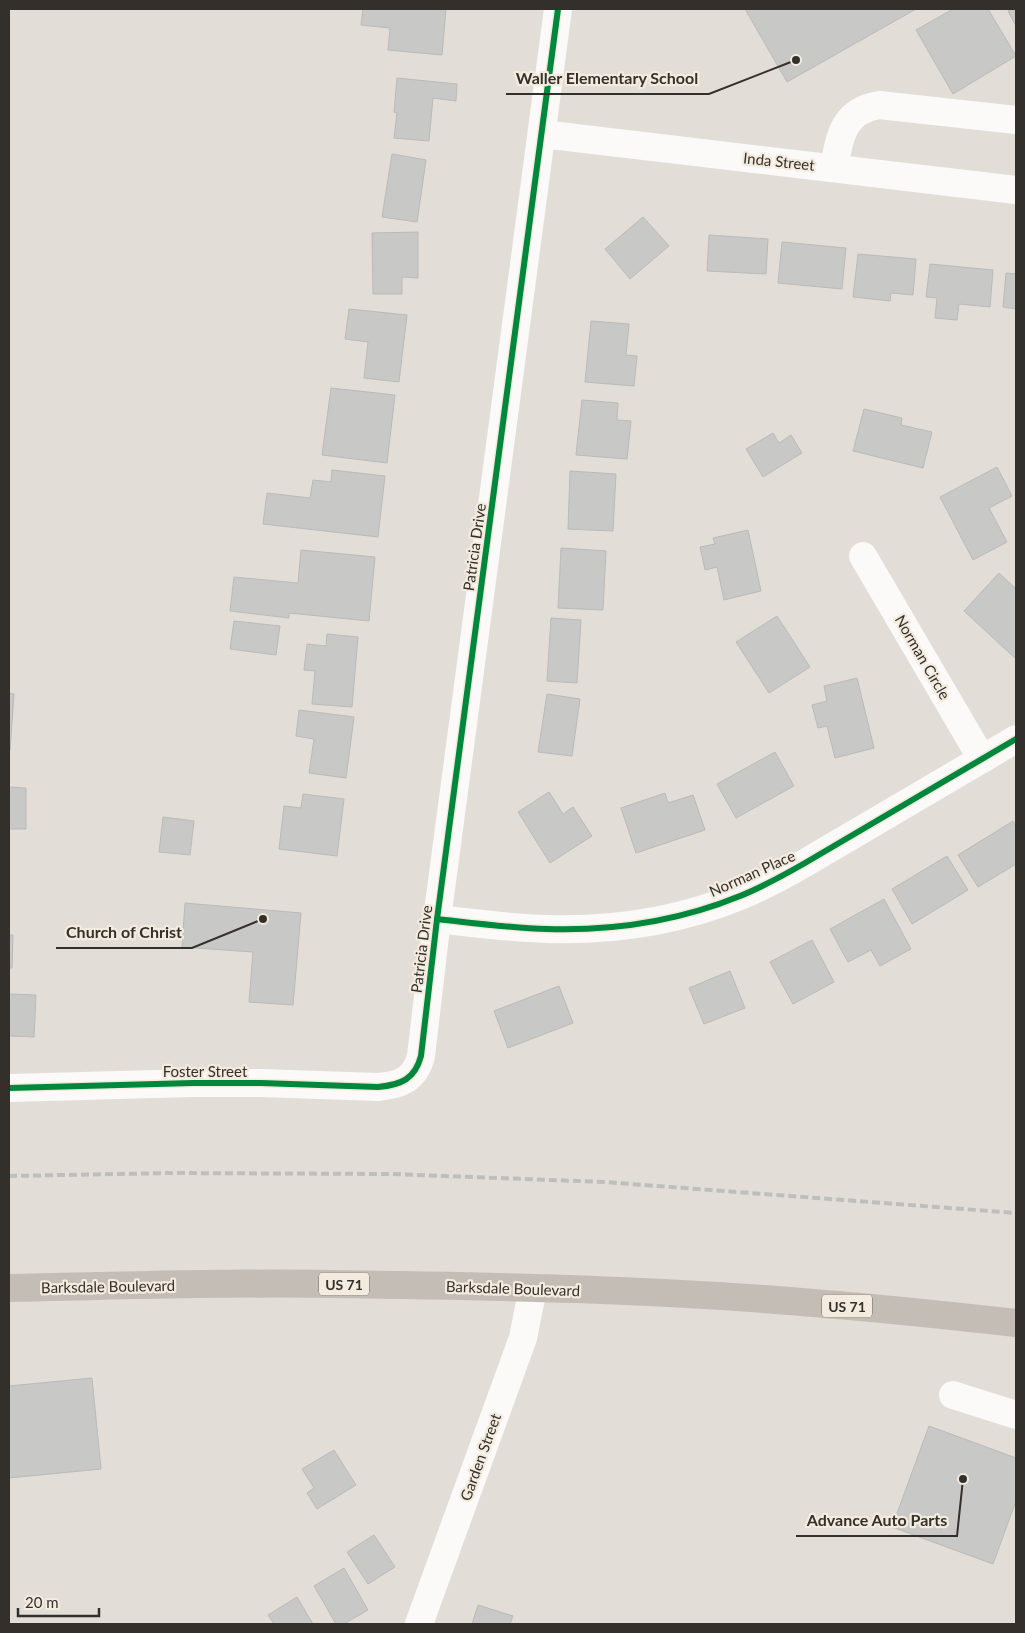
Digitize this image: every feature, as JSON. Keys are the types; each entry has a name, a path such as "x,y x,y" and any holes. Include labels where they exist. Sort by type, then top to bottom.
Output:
{"main road":[{"name":"Barksdale Boulevard","path":"9,1288 180,1284 327,1284 533,1288 678,1294 824,1304 1016,1324"}],"street":[{"name":"Patricia Drive","path":"402,1082 411,1076 418,1066 421,1056 437,919 558,9"},
{"path":"834,167 840,139 847,123 855,114 867,107 880,105 1011,120"},
{"name":"Inda Street","path":"542,134 1016,190"},
{"name":"Norman Circle","path":"864,556 982,759"},
{"name":"Norman Place","path":"437,919 565,929 619,927 648,923 686,914 740,896 771,882 1016,739"},
{"name":"Foster Street","path":"9,1088 222,1083 368,1088 389,1086 402,1082"},
{"name":"Garden Street","path":"419,1624 523,1338 533,1288"},
{"path":"953,1395 1016,1415"}],"building":[{"path":"363,9 446,9 442,55 388,50 390,28 361,25"},
{"path":"745,9 916,9 787,82"},
{"path":"953,9 988,9 1016,56 953,94 916,30"},
{"path":"1016,9 1016,26 1008,11"},
{"path":"397,78 457,84 456,101 433,98 429,141 394,138 397,113 394,112"},
{"path":"392,154 426,160 417,222 382,217"},
{"path":"643,217 669,246 630,279 605,249"},
{"path":"418,232 418,278 402,277 402,294 373,294 372,233"},
{"path":"709,235 768,239 766,274 707,271"},
{"path":"782,242 846,248 842,289 778,283"},
{"path":"858,254 916,259 913,295 891,293 890,301 853,297"},
{"path":"930,264 993,270 990,307 959,304 957,320 935,318 937,298 926,297"},
{"path":"1006,273 1016,274 1016,309 1003,307"},
{"path":"349,309 407,315 399,382 364,378 368,342 345,339"},
{"path":"591,321 629,324 626,355 637,356 634,386 585,382"},
{"path":"331,388 395,395 387,463 322,455"},
{"path":"582,400 618,403 617,420 631,421 627,459 576,455"},
{"path":"864,409 902,418 901,425 932,432 923,468 853,451"},
{"path":"773,433 779,443 791,435 802,453 763,477 746,449"},
{"path":"997,467 1012,496 989,508 1007,542 973,560 940,497"},
{"path":"332,470 385,476 378,537 263,524 267,493 310,498 313,480 331,482"},
{"path":"570,471 616,474 613,531 568,529"},
{"path":"748,530 761,591 724,600 717,567 705,570 700,547 715,544 713,538"},
{"path":"561,548 606,551 603,610 558,608"},
{"path":"301,550 375,557 369,621 289,613 289,618 230,611 234,577 298,583"},
{"path":"999,573 1016,589 1016,659 964,611"},
{"path":"777,616 810,667 769,693 736,642"},
{"path":"551,618 581,620 577,683 547,681"},
{"path":"234,621 280,626 276,655 230,649"},
{"path":"327,634 358,637 352,707 312,704 315,671 304,670 307,644 326,646"},
{"path":"857,678 874,748 835,758 827,726 818,728 812,705 827,701 824,686"},
{"path":"9,693 14,694 10,751 9,751"},
{"path":"547,694 580,699 572,756 538,752"},
{"path":"299,710 354,717 346,778 309,773 314,739 296,736"},
{"path":"775,752 794,786 736,818 717,784"},
{"path":"9,787 26,788 26,829 9,829"},
{"path":"549,792 563,814 573,807 592,836 550,863 518,812"},
{"path":"665,793 668,803 693,795 705,830 636,853 621,808"},
{"path":"303,794 344,799 337,856 279,849 284,806 301,808"},
{"path":"163,817 194,821 190,855 159,852"},
{"path":"1013,821 1016,827 1016,864 978,887 958,855"},
{"path":"947,856 968,890 912,924 892,889"},
{"path":"884,899 911,949 880,966 871,950 848,962 830,929"},
{"path":"185,903 301,913 293,1005 249,1002 253,952 182,947"},
{"path":"9,935 13,935 12,968 9,968"},
{"path":"812,940 834,982 793,1004 770,962"},
{"path":"730,971 745,1008 704,1024 689,988"},
{"path":"559,986 573,1023 508,1048 494,1011"},
{"path":"9,994 36,995 34,1037 9,1036"},
{"path":"92,1378 101,1469 9,1478 9,1386"},
{"path":"929,1426 1016,1458 1016,1501 993,1564 892,1527"},
{"path":"334,1450 356,1485 317,1509 307,1493 314,1488 302,1469"},
{"path":"374,1535 395,1567 368,1584 347,1552"},
{"path":"344,1568 368,1610 344,1624 336,1624 314,1586"},
{"path":"297,1597 313,1624 274,1624 268,1615"},
{"path":"478,1605 513,1616 510,1624 472,1624"}],"railway":[{"path":"9,1176 171,1173 392,1174 604,1182 1016,1213"}],"cycle path":[{"path":"9,1088 193,1083 378,1087 394,1085 406,1079 415,1070 421,1056 437,919 558,9"},
{"path":"437,919 533,928 596,928 645,923 717,905 757,889 789,872 1016,739"}],"place":[{"name":"Waller Elementary School","path":"796,60"},
{"name":"Church of Christ","path":"263,919"},
{"name":"Advance Auto Parts","path":"963,1479"}]}
